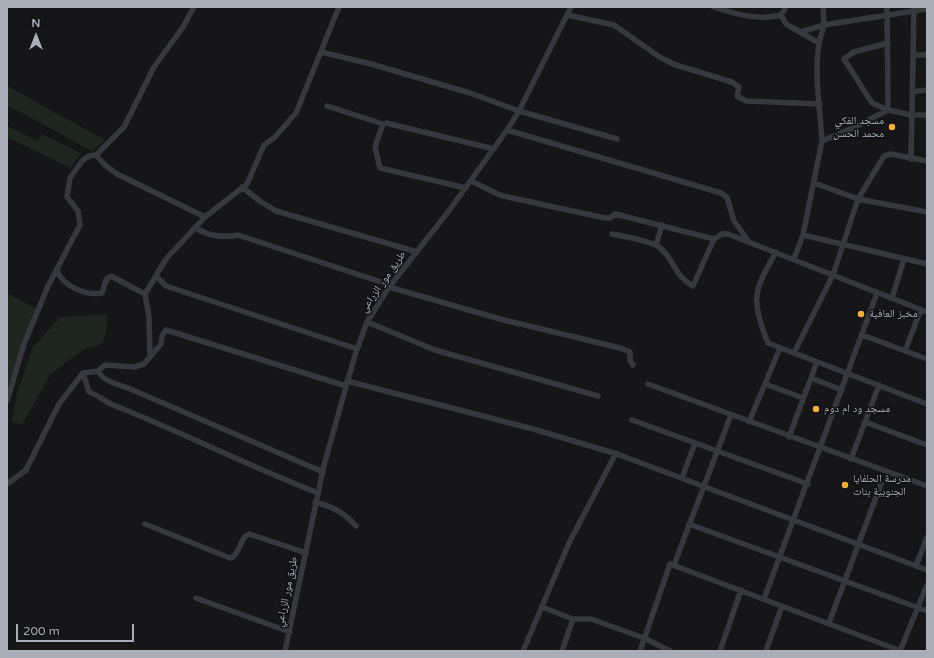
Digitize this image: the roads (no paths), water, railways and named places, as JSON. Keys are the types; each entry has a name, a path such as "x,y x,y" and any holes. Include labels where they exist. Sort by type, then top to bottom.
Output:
{"street":[{"path":"7,401 24,344 48,286 79,229 81,220 78,211 67,197 70,178 82,161 89,156 96,155 124,127 154,67 180,32 194,7"},
{"path":"150,356 149,317 145,294 166,259 205,216 248,182 264,145 275,137 296,113 339,7"},
{"name":"طريق مور الزراعي","path":"285,651 306,553 315,502 346,383 367,322 389,287 471,182 507,130 519,111 571,7"},
{"path":"714,7 738,15 767,17 781,15 786,7"},
{"path":"794,259 803,235 822,141 816,65 819,43 824,24 823,7"},
{"path":"887,7 888,110"},
{"path":"800,32 824,24 887,15 914,9 927,9"},
{"path":"911,159 914,9"},
{"path":"567,15 614,25 661,58 676,65 732,82 739,87 737,96 746,100 820,104"},
{"path":"781,15 786,24 819,43"},
{"path":"888,43 854,52 844,59 872,103 888,110 911,115 927,115"},
{"path":"322,52 371,64 463,91 519,111 617,139"},
{"path":"913,55 927,55"},
{"path":"912,92 927,90"},
{"path":"327,106 383,124 386,123 494,148"},
{"path":"822,141 888,110"},
{"path":"383,124 375,147 380,168 466,188"},
{"path":"507,130 722,193 727,197 734,221 749,242"},
{"path":"794,353 833,275 844,246 858,199 884,156 887,154 927,161"},
{"path":"96,155 105,165 117,174 205,216"},
{"path":"471,182 486,187 492,193 503,196 605,218 610,218 615,214 714,239"},
{"path":"814,183 858,199 927,212"},
{"path":"242,187 261,202 276,211 417,252"},
{"path":"656,245 662,225"},
{"path":"195,227 201,232 229,237 238,235 384,283 389,287 500,319 620,348 630,352 630,361 633,365"},
{"path":"612,234 656,245 668,256 681,278 693,286 714,239 722,234 728,234 924,310 905,351"},
{"path":"803,235 844,246 927,264"},
{"path":"776,252 762,280 757,295 764,333 768,344 927,404"},
{"path":"892,298 904,259"},
{"path":"57,270 59,275 69,285 84,291 102,293 106,280 112,276 145,294"},
{"path":"156,276 166,286 357,348"},
{"path":"764,599 808,484 877,293"},
{"path":"367,322 435,350 598,396"},
{"path":"7,484 26,470 59,404 83,373 98,371 105,365 134,367 144,364 161,344 162,336 166,330 346,383 533,429 616,453 927,570"},
{"path":"862,335 927,359"},
{"path":"749,422 780,348"},
{"path":"789,437 817,362"},
{"path":"98,371 102,378 323,472"},
{"path":"83,373 89,392 109,403 164,425 270,474 318,493"},
{"path":"811,378 842,390"},
{"path":"648,384 789,437 927,486"},
{"path":"765,384 804,398"},
{"path":"851,459 879,385"},
{"path":"674,565 716,451 731,415"},
{"path":"632,420 808,484"},
{"path":"865,422 927,445"},
{"path":"682,478 695,443"},
{"path":"523,651 569,543 616,453"},
{"path":"829,623 860,544 881,484"},
{"path":"315,502 334,508 345,515 356,526"},
{"path":"145,524 230,558 234,556 244,537 249,534 306,553"},
{"path":"689,524 846,580 927,611"},
{"path":"916,566 927,537"},
{"path":"640,651 670,564 900,651 927,585"},
{"path":"720,651 741,590"},
{"path":"196,598 290,632"},
{"path":"542,606 573,618 591,620 644,638 670,651"},
{"path":"766,651 782,606"},
{"path":"562,651 573,618"}],"place":[{"name":"مسجد الفكي محمد الحسن","path":"892,127"},
{"name":"مخبز العافية","path":"861,314"},
{"name":"مسجد ود ام دوم","path":"816,409"},
{"name":"مدرسة الحلفايا الجنوبية بنات","path":"845,485"}]}
